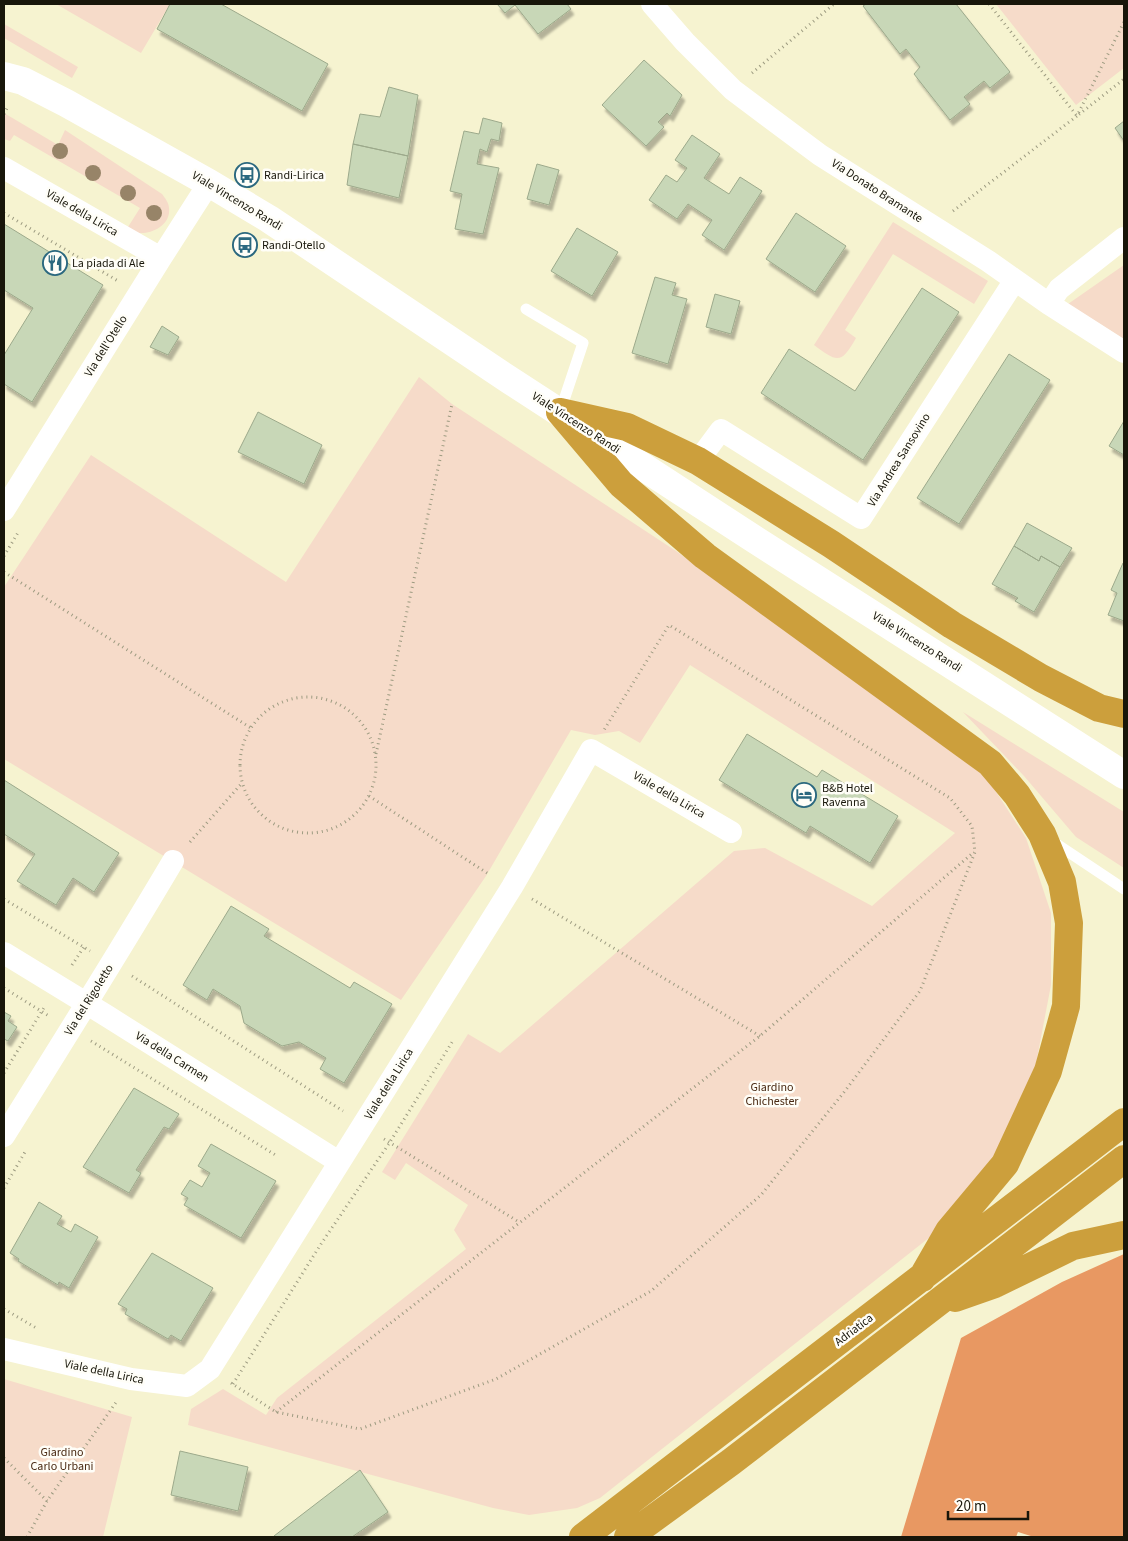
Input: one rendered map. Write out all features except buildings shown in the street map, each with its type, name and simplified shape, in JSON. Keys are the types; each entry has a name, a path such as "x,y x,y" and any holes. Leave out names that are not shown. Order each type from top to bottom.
{"highway":[{"path":"560,412 627,427 698,461 831,544 952,626 1091,704 1099,708 1124,714"},
{"path":"560,412 621,484 704,556 990,763 1017,795 1042,834 1062,882 1069,923 1066,1006 1048,1071 1005,1164 949,1232 922,1278"},
{"name":"Adriatica","path":"583,1537 1124,1122"},
{"path":"628,1537 731,1462 1124,1159"},
{"path":"935,1305 995,1284 1073,1246 1124,1235"}],"street":[{"name":"Via Donato Bramante","path":"652,4 685,42 733,90 820,155 988,261 1049,304 1124,352"},
{"name":"Viale Vincenzo Randi","path":"10,73 209,183 269,219 751,537 1124,775"},
{"name":"Viale della Lirica","path":"4,168 161,258"},
{"name":"Via dell'Otello","path":"4,510 209,183"},
{"path":"1049,304 1060,289 1124,238"},
{"name":"Via Andrea Sansovino","path":"698,461 720,430 861,518 1015,280"},
{"name":"Viale della Lirica","path":"4,1349 131,1380 187,1386 210,1369 512,887 591,750 731,832"},
{"name":"Via del Rigoletto","path":"4,1136 112,964 173,861"},
{"name":"Via della Carmen","path":"4,953 339,1162"}],"lane":[{"path":"526,309 583,343 560,412"},
{"path":"1042,834 1124,889"}],"path":[{"path":"733,90 834,4"},
{"path":"989,4 1077,116"},
{"path":"1077,116 1124,22"},
{"path":"946,216 1124,79"},
{"path":"4,114 8,106"},
{"path":"375,754 368,732 353,714 326,700 311,697 288,700 267,711 251,728 243,745 240,764 242,783 252,804 269,821 290,831 314,833 336,828 355,815 369,796 376,776 375,754 452,404"},
{"path":"4,572 251,728"},
{"path":"591,750 670,625 950,798 972,826 975,852 920,991 845,1091 761,1195 651,1291 496,1379 360,1429 276,1412 760,1036 975,852"},
{"path":"173,861 242,783"},
{"path":"369,796 491,875 760,1036"},
{"path":"485,883 491,875"},
{"path":"4,899 112,964 341,1110 363,1126 519,1222"},
{"path":"4,1073 41,1011 84,947"},
{"path":"4,988 277,1156"},
{"path":"233,1384 321,1244 390,1142 454,1039"},
{"path":"317,1148 341,1110"},
{"path":"324,1186 349,1202"},
{"path":"4,1309 40,1331"},
{"path":"28,1537 47,1501 131,1380"},
{"path":"4,1458 47,1501"}],"green space":[{"path":"56,4 170,4 141,53"},
{"path":"996,4 1124,4 1124,68 1076,105"},
{"path":"4,24 78,67 72,78 4,38"},
{"path":"4,113 58,145 65,130 162,194 169,206 169,214 164,224 155,230 144,233 132,230 128,227 140,208 14,135 10,141 4,139"},
{"path":"893,222 988,281 974,304 893,254 845,330 856,338 851,347 842,357 838,358 828,355 814,345"},
{"path":"1124,265 1124,339 1068,304"},
{"name":"Giardino Chichester","path":"419,377 452,404 676,551 982,770 1026,838 1051,913 1051,985 1034,1074 992,1162 930,1237 600,1498 577,1508 529,1515 493,1508 188,1425 191,1409 223,1389 266,1415 277,1398 466,1249 454,1230 468,1205 406,1163 395,1180 382,1172 468,1034 500,1053 734,851 765,848 872,906 955,833 690,665 640,743 619,731 595,735 571,730 486,876 401,1000 4,759 4,587 91,455 286,582"},
{"path":"963,712 1124,812 1124,868 1076,837 1024,776"},
{"name":"Giardino Carlo Urbani","path":"4,1379 132,1417 103,1537 4,1537"}],"shaded area":[{"path":"1124,1254 1124,1537 1034,1537 1018,1532 1016,1537 901,1537 961,1338 1062,1282"}],"place":[{"name":"Randi-Lirica","path":"247,175"},
{"name":"Randi-Otello","path":"245,245"},
{"name":"La piada di Ale","path":"55,263"},
{"name":"B&B Hotel Ravenna","path":"804,795"}]}
